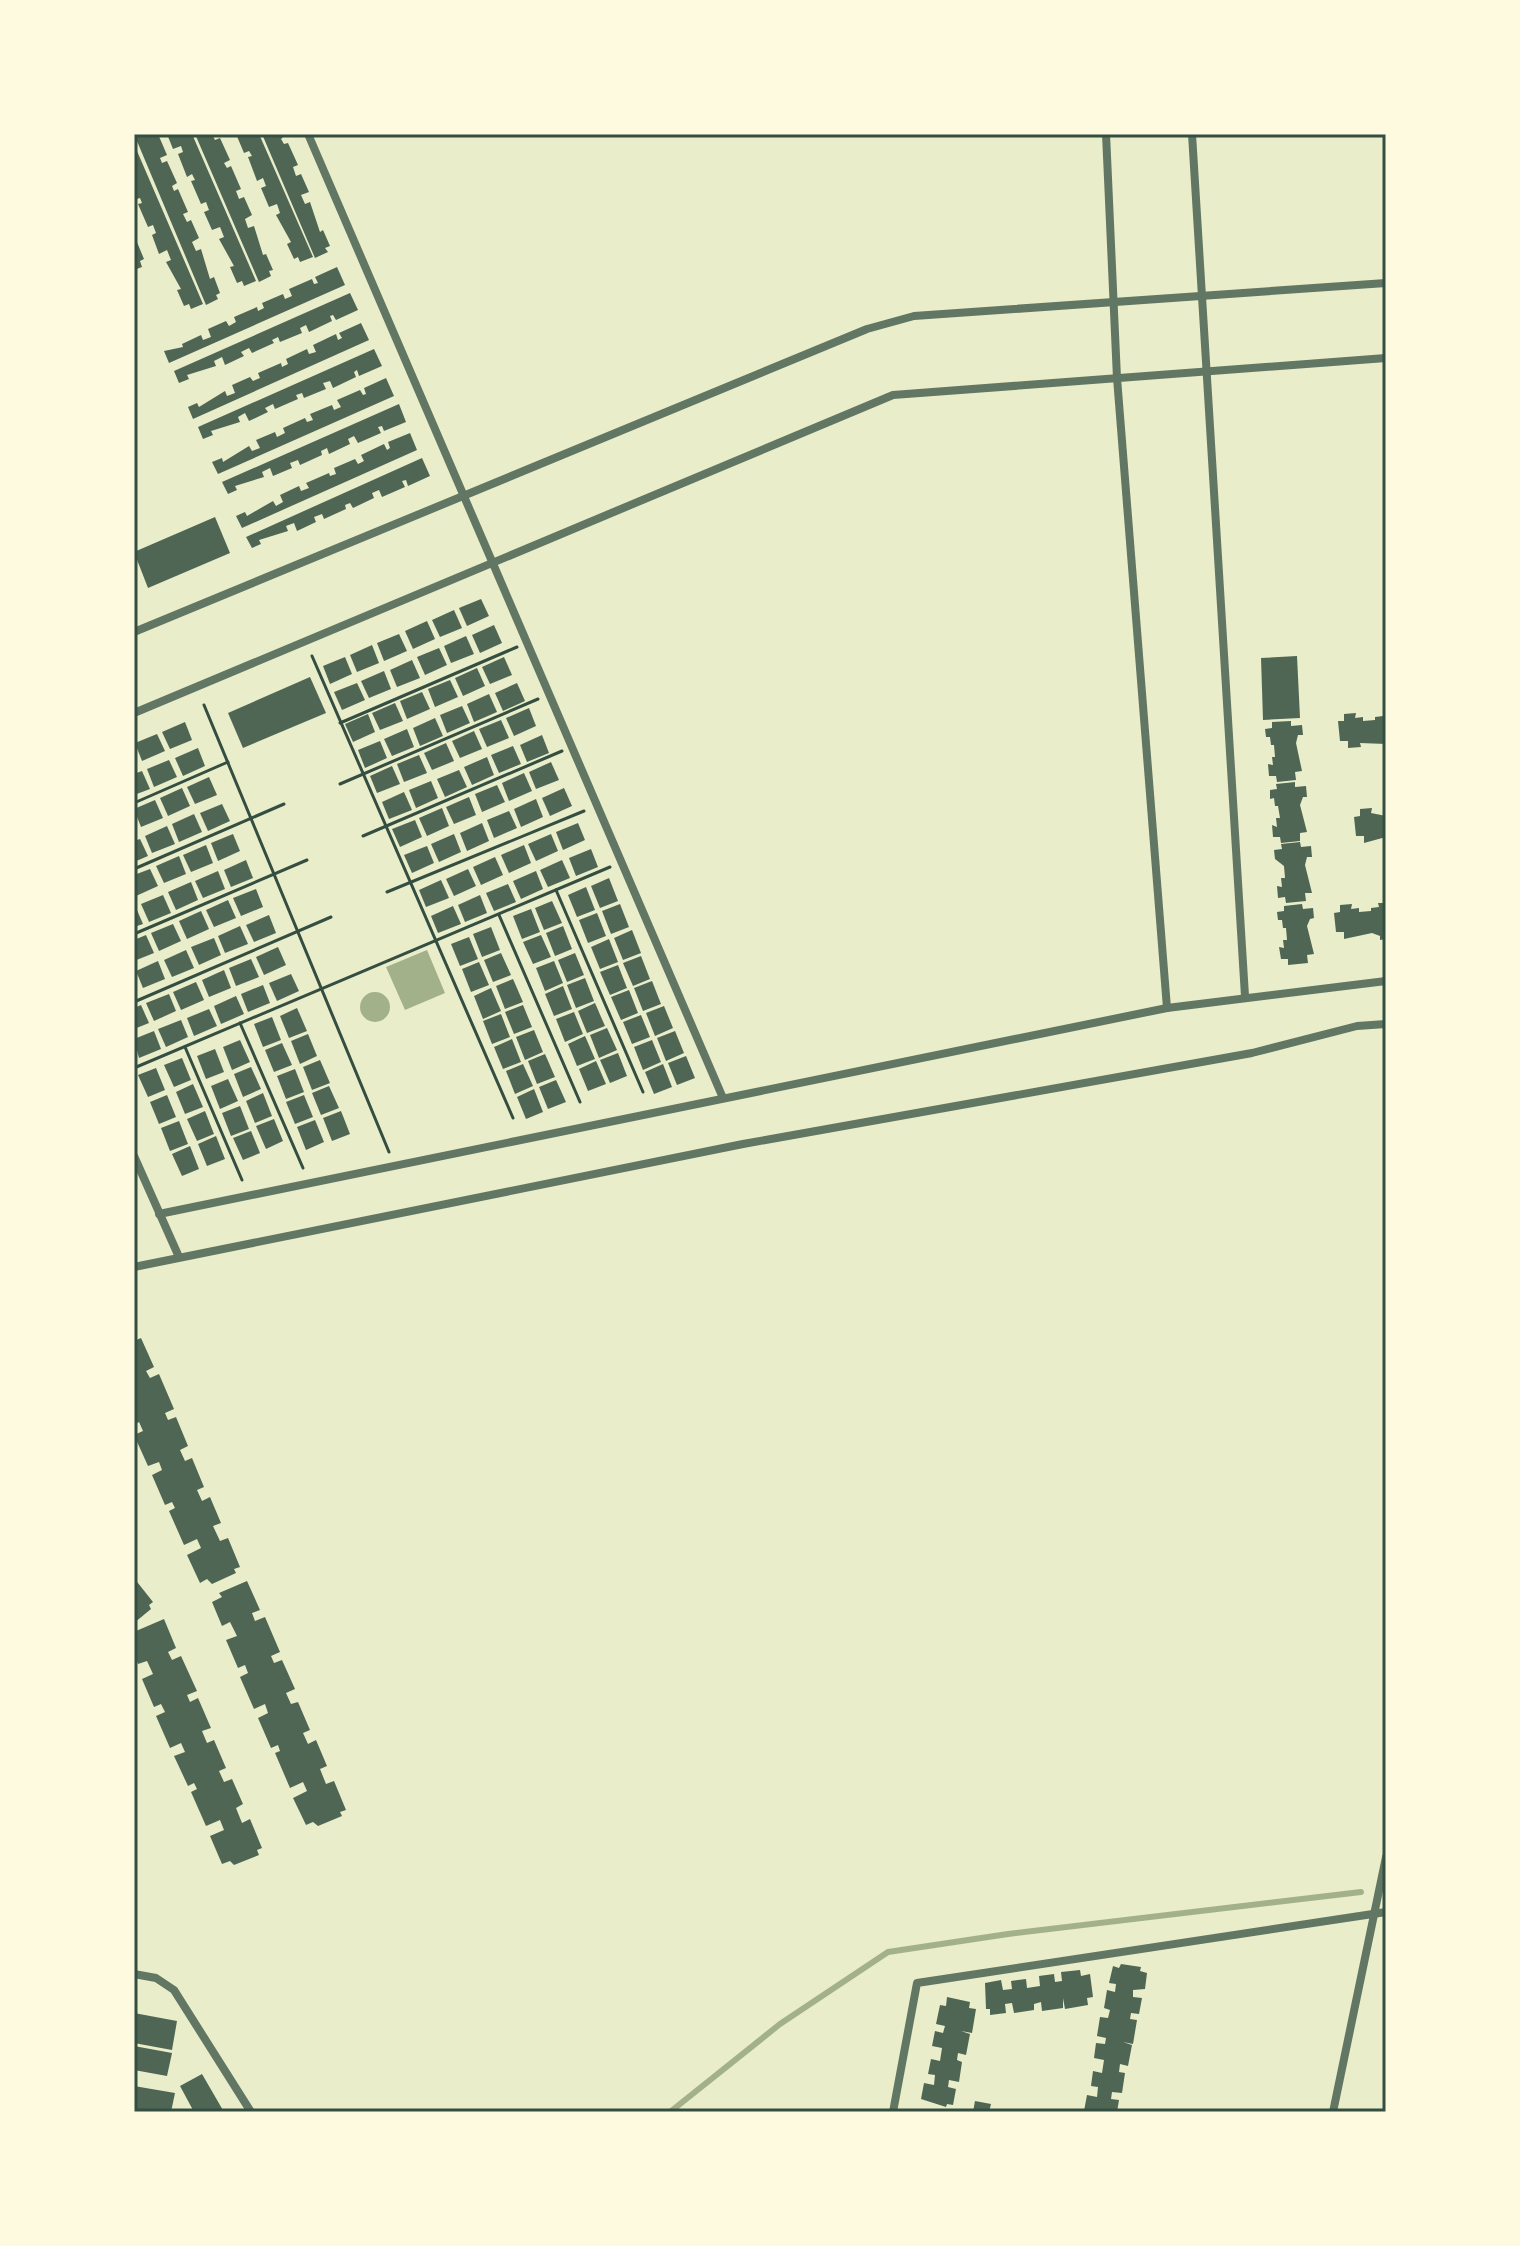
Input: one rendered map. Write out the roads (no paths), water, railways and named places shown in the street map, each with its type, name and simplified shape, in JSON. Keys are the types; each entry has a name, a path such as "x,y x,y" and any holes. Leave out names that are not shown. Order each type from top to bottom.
{"street":[{"path":"308,134 723,1098"},
{"path":"1106,134 1117,378 1167,1008"},
{"path":"1192,134 1245,996"},
{"path":"134,632 867,329 914,316 1386,283"},
{"path":"134,713 893,395 1386,358"},
{"path":"159,1214 1167,1008 1386,981"},
{"path":"134,1267 743,1144 1252,1053 1357,1026 1386,1024"},
{"path":"134,1156 179,1257"},
{"path":"1333,2112 1386,1857"},
{"path":"893,2112 917,1983 1386,1912"},
{"path":"134,1974 156,1978 174,1990 251,2112"}],"waterway":[{"path":"670,2112 780,2024 888,1952 1008,1934 1361,1892"}]}
